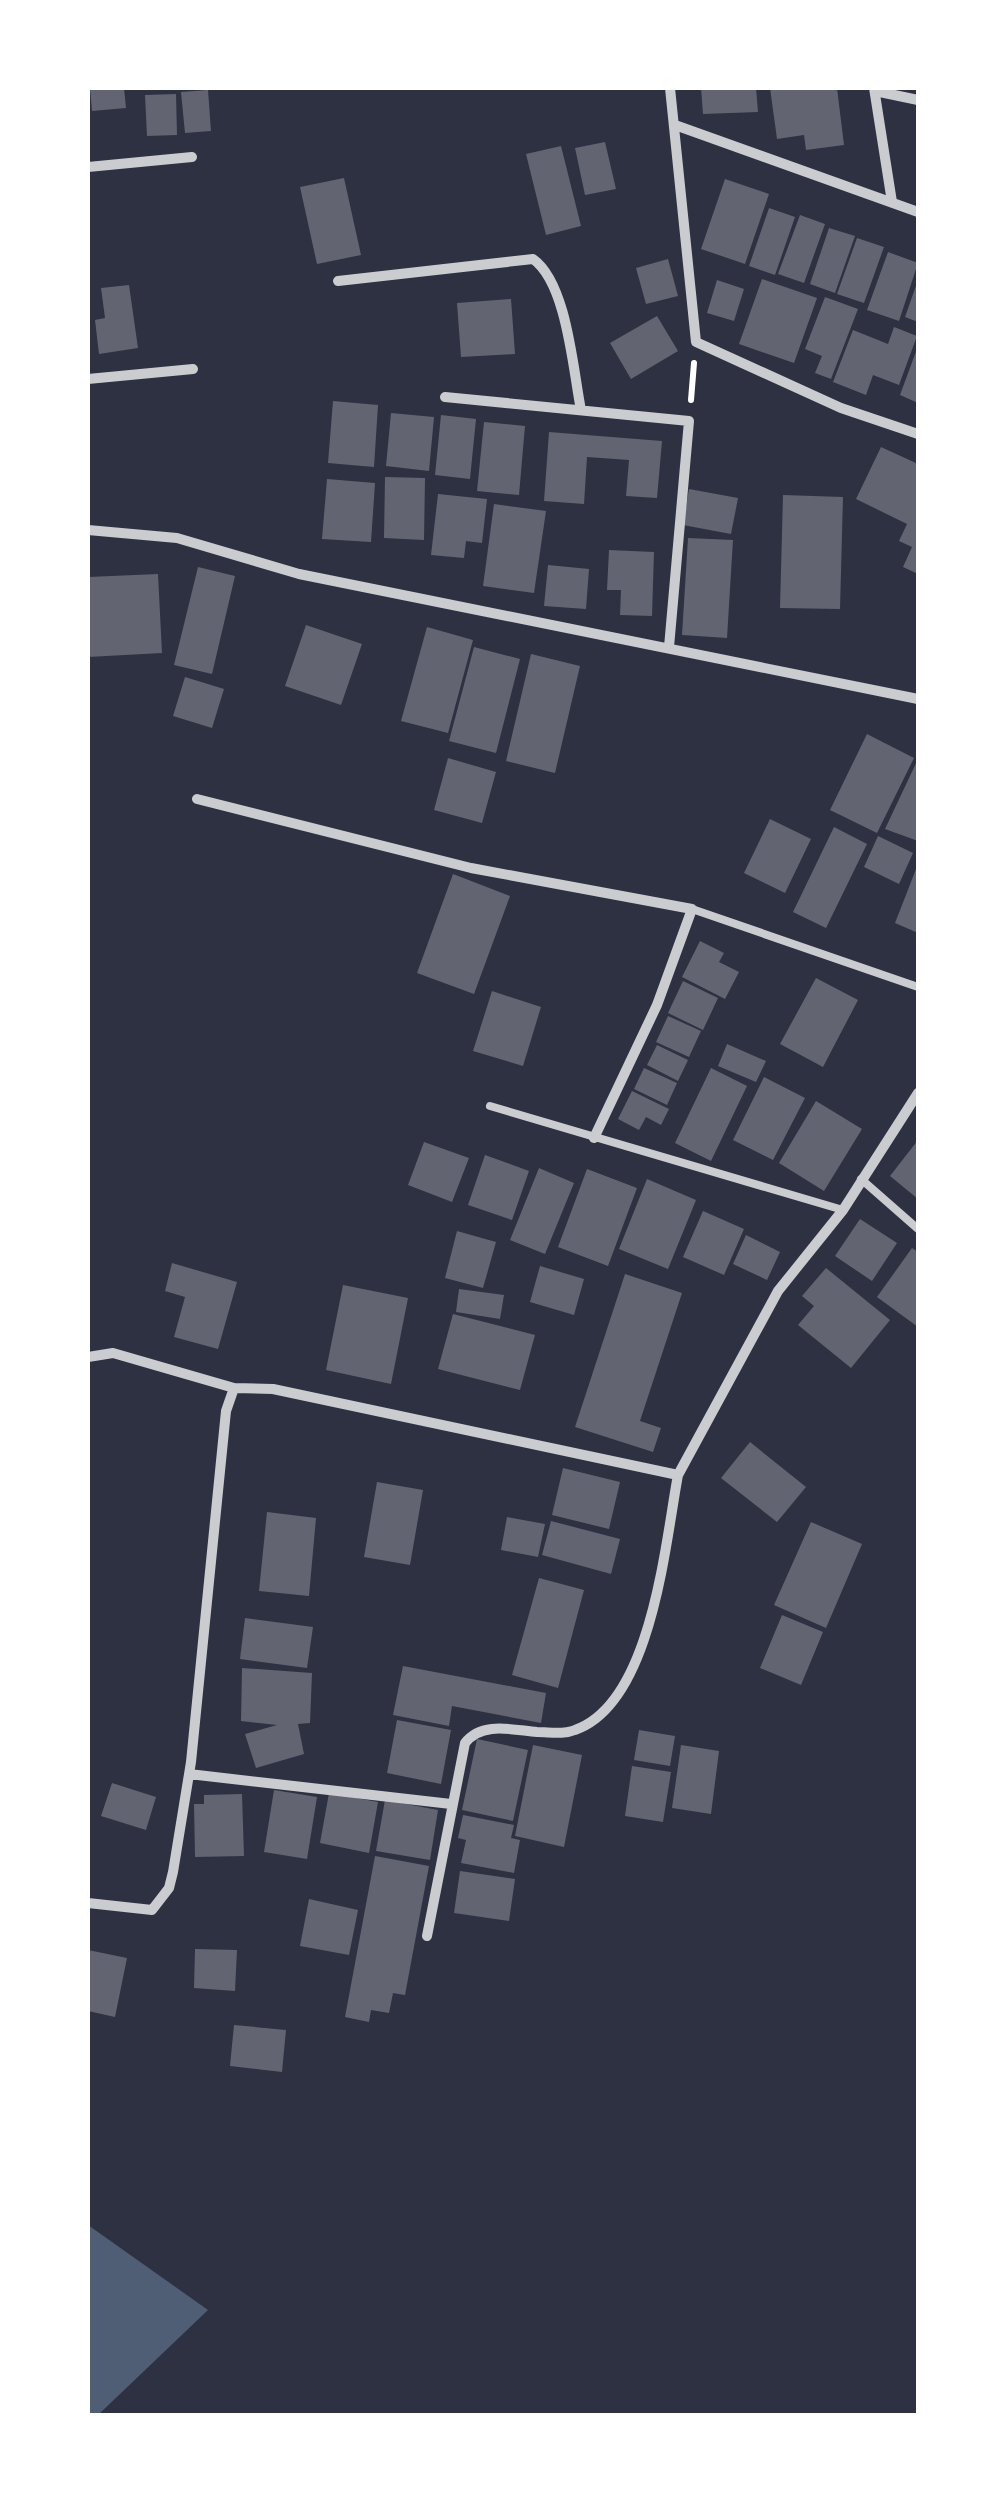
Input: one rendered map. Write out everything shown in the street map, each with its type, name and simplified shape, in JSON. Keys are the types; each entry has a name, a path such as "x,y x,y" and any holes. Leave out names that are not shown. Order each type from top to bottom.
{"street":[{"path":"670,88 696,342 841,408 918,434"},
{"path":"892,202 874,89 918,100"},
{"path":"675,125 918,212"},
{"path":"88,168 192,156"},
{"path":"338,281 533,259 546,268 558,297 581,410"},
{"path":"88,379 193,369"},
{"path":"445,397 689,421 669,647"},
{"path":"88,530 177,538 299,574 918,699"},
{"path":"198,799 471,868 692,909 658,1005 594,1138"},
{"path":"427,1936 465,1743 471,1735 486,1728 564,1733 577,1730 610,1704 628,1679 659,1577 678,1474 778,1292 843,1210 918,1093"},
{"path":"88,1357 113,1353 234,1388 273,1389 678,1474"},
{"path":"88,1903 133,1911 152,1910 173,1872 189,1774 226,1410 234,1388"},
{"path":"189,1774 451,1804"}],"lane":[{"path":"692,909 918,987"},
{"path":"490,1106 843,1210"},
{"path":"860,1178 918,1228"}],"path":[{"path":"689,421 696,342"}],"water":[{"path":"88,2225 208,2310 98,2415 88,2415"}],"building":[{"path":"90,88 124,88 126,108 92,111"},
{"path":"701,88 756,88 758,112 703,114"},
{"path":"770,88 837,88 844,145 806,150 804,135 777,139"},
{"path":"208,90 211,131 185,133 181,92"},
{"path":"176,94 177,135 147,136 145,95"},
{"path":"605,142 616,189 585,195 575,148"},
{"path":"561,146 581,226 546,235 526,154"},
{"path":"344,178 361,255 317,264 300,187"},
{"path":"725,179 769,194 745,264 701,249"},
{"path":"769,208 795,217 775,275 749,266"},
{"path":"800,215 825,224 804,283 778,274"},
{"path":"829,228 855,236 835,293 810,284"},
{"path":"857,238 884,247 864,303 837,294"},
{"path":"888,252 918,263 899,321 867,310"},
{"path":"668,259 678,296 646,304 636,268"},
{"path":"762,279 817,298 794,363 739,344"},
{"path":"717,280 744,289 734,321 707,313"},
{"path":"918,280 918,322 905,317"},
{"path":"129,285 138,348 99,354 95,320 105,318 101,288"},
{"path":"825,297 858,309 831,379 815,373 822,356 805,349"},
{"path":"511,299 515,354 461,357 457,303"},
{"path":"657,316 678,351 631,379 610,343"},
{"path":"894,327 917,336 899,385 873,375 866,395 833,382 853,330 888,344"},
{"path":"918,346 918,403 900,395"},
{"path":"333,401 378,405 374,467 328,463"},
{"path":"391,413 434,417 429,471 386,466"},
{"path":"441,415 476,419 470,479 435,475"},
{"path":"484,422 525,426 519,495 477,491"},
{"path":"549,432 662,441 657,498 626,496 629,460 587,457 584,504 544,501"},
{"path":"881,447 918,464 918,574 903,567 912,547 899,541 907,524 856,499"},
{"path":"385,477 425,478 424,540 384,538"},
{"path":"327,479 375,483 371,542 322,539"},
{"path":"689,489 738,498 731,534 683,525"},
{"path":"438,494 487,499 482,543 466,541 464,558 431,555"},
{"path":"783,495 843,497 840,609 780,608"},
{"path":"494,504 546,511 534,593 483,586"},
{"path":"688,538 733,540 727,638 682,635"},
{"path":"609,550 654,552 652,616 620,615 621,590 607,590"},
{"path":"548,565 589,569 586,609 544,606"},
{"path":"198,567 235,576 212,674 174,665"},
{"path":"158,574 162,653 88,657 88,577"},
{"path":"306,625 362,644 341,705 285,686"},
{"path":"427,627 473,640 448,733 401,721"},
{"path":"474,647 520,659 496,753 449,741"},
{"path":"531,654 580,666 555,773 506,761"},
{"path":"185,677 224,689 212,728 173,716"},
{"path":"867,734 914,758 877,833 830,810"},
{"path":"448,758 496,772 482,823 434,810"},
{"path":"918,759 918,841 885,829"},
{"path":"770,819 811,839 785,893 744,873"},
{"path":"834,827 867,844 826,928 793,912"},
{"path":"878,836 913,853 899,884 864,867"},
{"path":"918,864 918,933 895,923"},
{"path":"453,874 510,896 474,994 417,973"},
{"path":"700,941 724,953 719,962 739,972 725,999 682,977"},
{"path":"816,978 858,1000 823,1067 780,1044"},
{"path":"683,981 718,998 703,1030 668,1013"},
{"path":"492,991 541,1007 523,1066 473,1051"},
{"path":"668,1016 701,1031 689,1057 656,1042"},
{"path":"727,1044 766,1061 756,1082 718,1066"},
{"path":"657,1045 688,1060 678,1081 647,1065"},
{"path":"644,1068 677,1083 667,1105 634,1089"},
{"path":"711,1068 747,1086 711,1161 675,1143"},
{"path":"764,1077 805,1098 773,1160 733,1140"},
{"path":"632,1091 669,1109 661,1125 646,1117 639,1130 618,1119"},
{"path":"816,1101 862,1129 824,1191 779,1163"},
{"path":"918,1140 918,1199 890,1176"},
{"path":"424,1142 469,1158 452,1202 408,1185"},
{"path":"485,1155 529,1171 512,1220 468,1205"},
{"path":"539,1168 574,1183 545,1254 510,1240"},
{"path":"587,1169 637,1188 608,1266 558,1247"},
{"path":"647,1179 696,1200 668,1269 619,1249"},
{"path":"703,1211 744,1229 724,1275 683,1257"},
{"path":"860,1219 897,1243 872,1281 835,1256"},
{"path":"457,1231 496,1242 483,1288 445,1278"},
{"path":"746,1235 780,1252 767,1280 733,1264"},
{"path":"912,1248 918,1252 918,1327 877,1297"},
{"path":"172,1263 237,1282 218,1349 174,1337 185,1297 165,1291"},
{"path":"540,1266 584,1279 574,1315 530,1302"},
{"path":"826,1268 890,1320 851,1368 798,1325 814,1306 802,1296"},
{"path":"625,1274 682,1293 640,1421 661,1428 653,1452 575,1427"},
{"path":"343,1285 408,1298 391,1384 326,1370"},
{"path":"459,1289 504,1295 500,1319 456,1312"},
{"path":"453,1314 535,1335 520,1390 438,1369"},
{"path":"750,1442 806,1487 777,1522 721,1478"},
{"path":"563,1468 620,1482 609,1529 552,1515"},
{"path":"377,1482 423,1490 410,1565 364,1557"},
{"path":"267,1512 316,1518 309,1596 259,1591"},
{"path":"507,1517 545,1524 538,1557 501,1550"},
{"path":"551,1521 620,1539 611,1574 542,1555"},
{"path":"811,1522 862,1544 826,1628 774,1605"},
{"path":"539,1578 584,1590 558,1688 512,1675"},
{"path":"782,1615 823,1632 801,1685 760,1668"},
{"path":"245,1618 313,1627 307,1668 240,1659"},
{"path":"403,1666 546,1693 541,1723 452,1706 449,1726 393,1715"},
{"path":"242,1668 312,1673 310,1723 298,1724 304,1754 256,1768 245,1734 277,1725 241,1721"},
{"path":"397,1720 451,1730 441,1784 387,1773"},
{"path":"639,1730 675,1736 670,1766 634,1760"},
{"path":"477,1739 528,1750 513,1821 462,1810"},
{"path":"533,1745 582,1755 564,1847 515,1836"},
{"path":"681,1745 719,1751 711,1814 672,1808"},
{"path":"632,1766 671,1772 663,1822 625,1816"},
{"path":"112,1783 156,1797 146,1830 101,1816"},
{"path":"274,1790 317,1797 307,1859 264,1852"},
{"path":"329,1793 378,1802 369,1853 320,1843"},
{"path":"242,1794 244,1856 195,1857 194,1804 204,1804 204,1795"},
{"path":"385,1800 438,1810 430,1860 376,1851"},
{"path":"463,1815 514,1825 511,1838 520,1840 514,1873 461,1863 466,1840 458,1838"},
{"path":"375,1856 429,1866 405,1995 393,1993 389,2013 371,2010 369,2022 345,2017"},
{"path":"460,1871 515,1879 509,1921 454,1913"},
{"path":"309,1899 358,1910 349,1955 300,1946"},
{"path":"195,1949 237,1950 235,1991 194,1988"},
{"path":"88,1950 127,1958 115,2017 88,2011"},
{"path":"234,2025 286,2030 282,2072 230,2066"}]}
